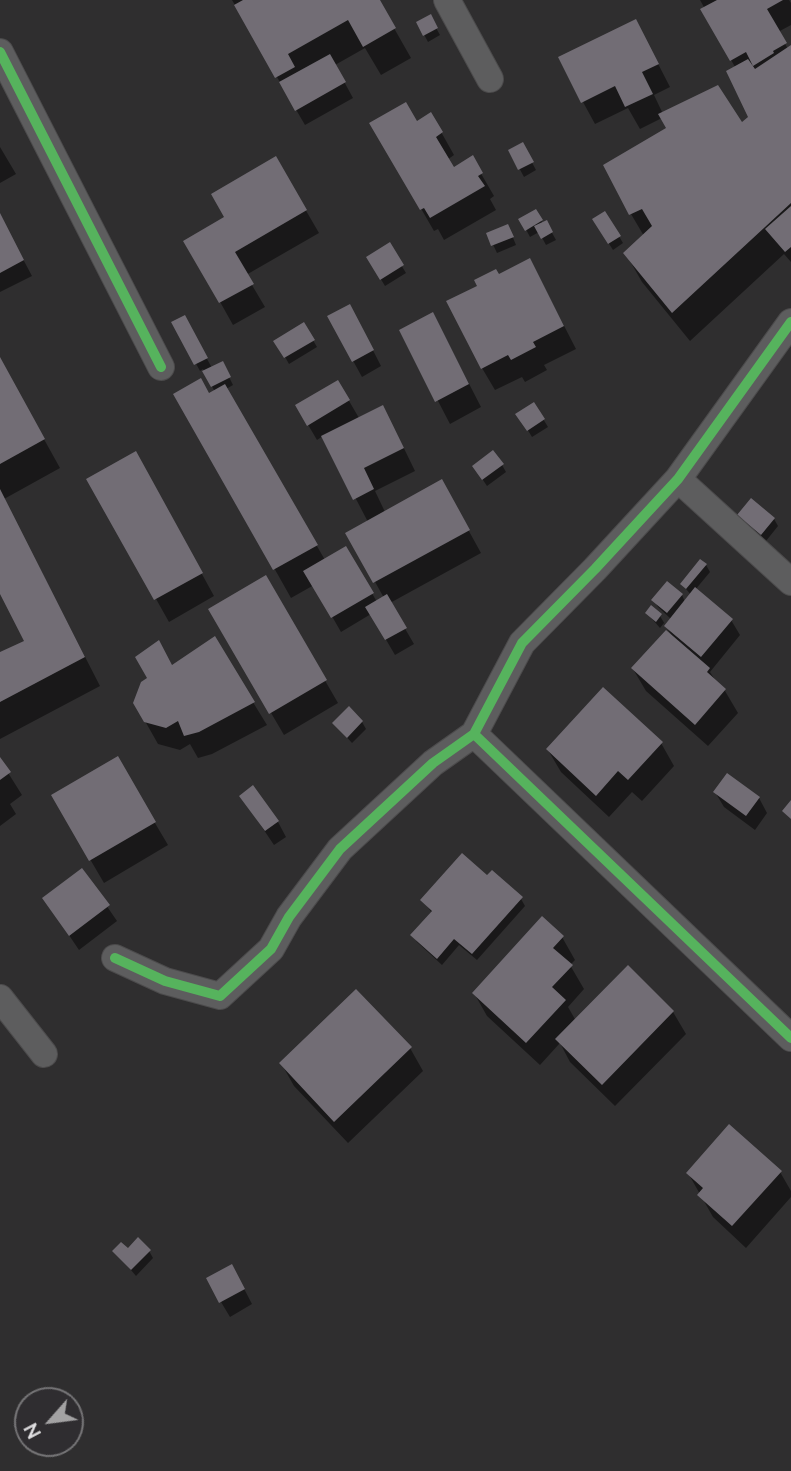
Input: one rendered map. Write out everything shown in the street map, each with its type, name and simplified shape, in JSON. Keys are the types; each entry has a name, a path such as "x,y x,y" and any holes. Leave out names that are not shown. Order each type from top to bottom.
{"street":[{"path":"447,0 490,79"},
{"path":"0,52 161,367"},
{"path":"115,958 164,981 220,996 271,949 289,917 340,849 433,763 474,734 522,643 678,480 791,322"},
{"path":"678,480 791,582"},
{"path":"474,734 791,1038"},
{"path":"0,998 44,1054"}],"building":[{"path":"243,0 380,0 396,28 363,47 348,20 288,54 295,67 275,78 234,5"},
{"path":"717,0 783,0 767,9 787,43 753,66 746,52 730,61 700,9"},
{"path":"431,14 438,28 423,36 416,22"},
{"path":"636,19 659,64 642,72 653,94 625,107 615,86 581,103 558,57"},
{"path":"791,45 791,203 672,313 623,253 652,226 642,209 629,215 603,165 666,128 658,114 718,85 742,122 748,117 726,71 748,59 755,69"},
{"path":"330,54 346,82 295,111 279,82"},
{"path":"406,102 417,121 431,112 443,132 436,137 454,167 473,155 483,173 478,176 485,186 430,218 424,208 420,210 369,123"},
{"path":"523,142 534,162 518,170 508,150"},
{"path":"276,156 307,210 235,252 254,284 219,303 183,241 224,217 211,194"},
{"path":"791,206 791,247 785,252 765,229"},
{"path":"536,209 543,220 525,231 518,219"},
{"path":"605,211 621,236 608,244 592,219"},
{"path":"0,213 24,260 0,273"},
{"path":"547,220 553,232 541,239 534,226"},
{"path":"508,224 514,237 491,246 486,233"},
{"path":"390,242 404,265 380,280 366,257"},
{"path":"530,258 564,326 533,342 536,347 511,360 508,355 481,369 446,301 477,286 474,280 496,269 499,274"},
{"path":"350,304 374,350 352,362 327,316"},
{"path":"433,312 469,384 435,402 399,330"},
{"path":"185,315 208,358 194,365 171,322"},
{"path":"304,322 315,340 284,358 273,341"},
{"path":"0,357 45,439 0,464"},
{"path":"223,361 231,377 211,387 202,371"},
{"path":"201,378 209,393 225,384 318,545 273,570 173,394"},
{"path":"338,380 350,400 307,426 295,405"},
{"path":"534,402 545,419 527,431 515,414"},
{"path":"383,405 404,448 364,468 374,489 353,500 321,436"},
{"path":"493,450 504,464 482,480 472,466"},
{"path":"136,451 203,573 154,600 86,479"},
{"path":"442,479 470,530 373,583 345,533"},
{"path":"0,489 85,657 0,702 0,652 24,641 0,594"},
{"path":"751,498 775,518 761,535 737,515"},
{"path":"346,546 374,593 331,618 303,571"},
{"path":"700,559 707,564 686,589 680,584"},
{"path":"266,575 327,680 269,714 208,609"},
{"path":"667,581 683,594 667,613 651,600"},
{"path":"695,587 733,619 701,657 664,626"},
{"path":"387,594 407,628 385,640 365,607"},
{"path":"651,605 662,614 656,622 645,613"},
{"path":"666,630 710,668 707,672 726,689 695,725 631,668"},
{"path":"215,636 255,702 199,732 184,736 178,721 166,728 144,722 133,703 141,682 147,678 135,657 159,640 172,665"},
{"path":"603,687 663,742 628,780 618,771 596,796 546,749"},
{"path":"349,706 363,721 347,738 332,723"},
{"path":"118,756 156,822 89,861 51,795"},
{"path":"0,757 11,772 0,780"},
{"path":"727,773 760,797 746,816 713,792"},
{"path":"253,785 279,821 265,831 239,796"},
{"path":"791,800 791,819 782,811"},
{"path":"462,853 487,875 492,870 523,897 472,954 454,939 437,959 410,935 432,911 420,900"},
{"path":"82,868 110,905 69,936 42,898"},
{"path":"542,916 564,936 553,948 573,965 552,987 566,1000 526,1043 472,993"},
{"path":"628,965 674,1011 602,1085 555,1039"},
{"path":"356,989 412,1047 334,1122 279,1063"},
{"path":"729,1124 782,1171 732,1226 697,1195 703,1188 686,1173"},
{"path":"138,1237 151,1250 131,1270 112,1251 121,1242 128,1248"},
{"path":"232,1264 245,1289 219,1303 206,1278"}],"cycle path":[{"path":"0,52 161,367"},
{"path":"115,958 165,981 220,996 271,949 289,917 340,849 433,763 474,734 522,643 678,479 791,322"},
{"path":"474,734 791,1038"}]}
